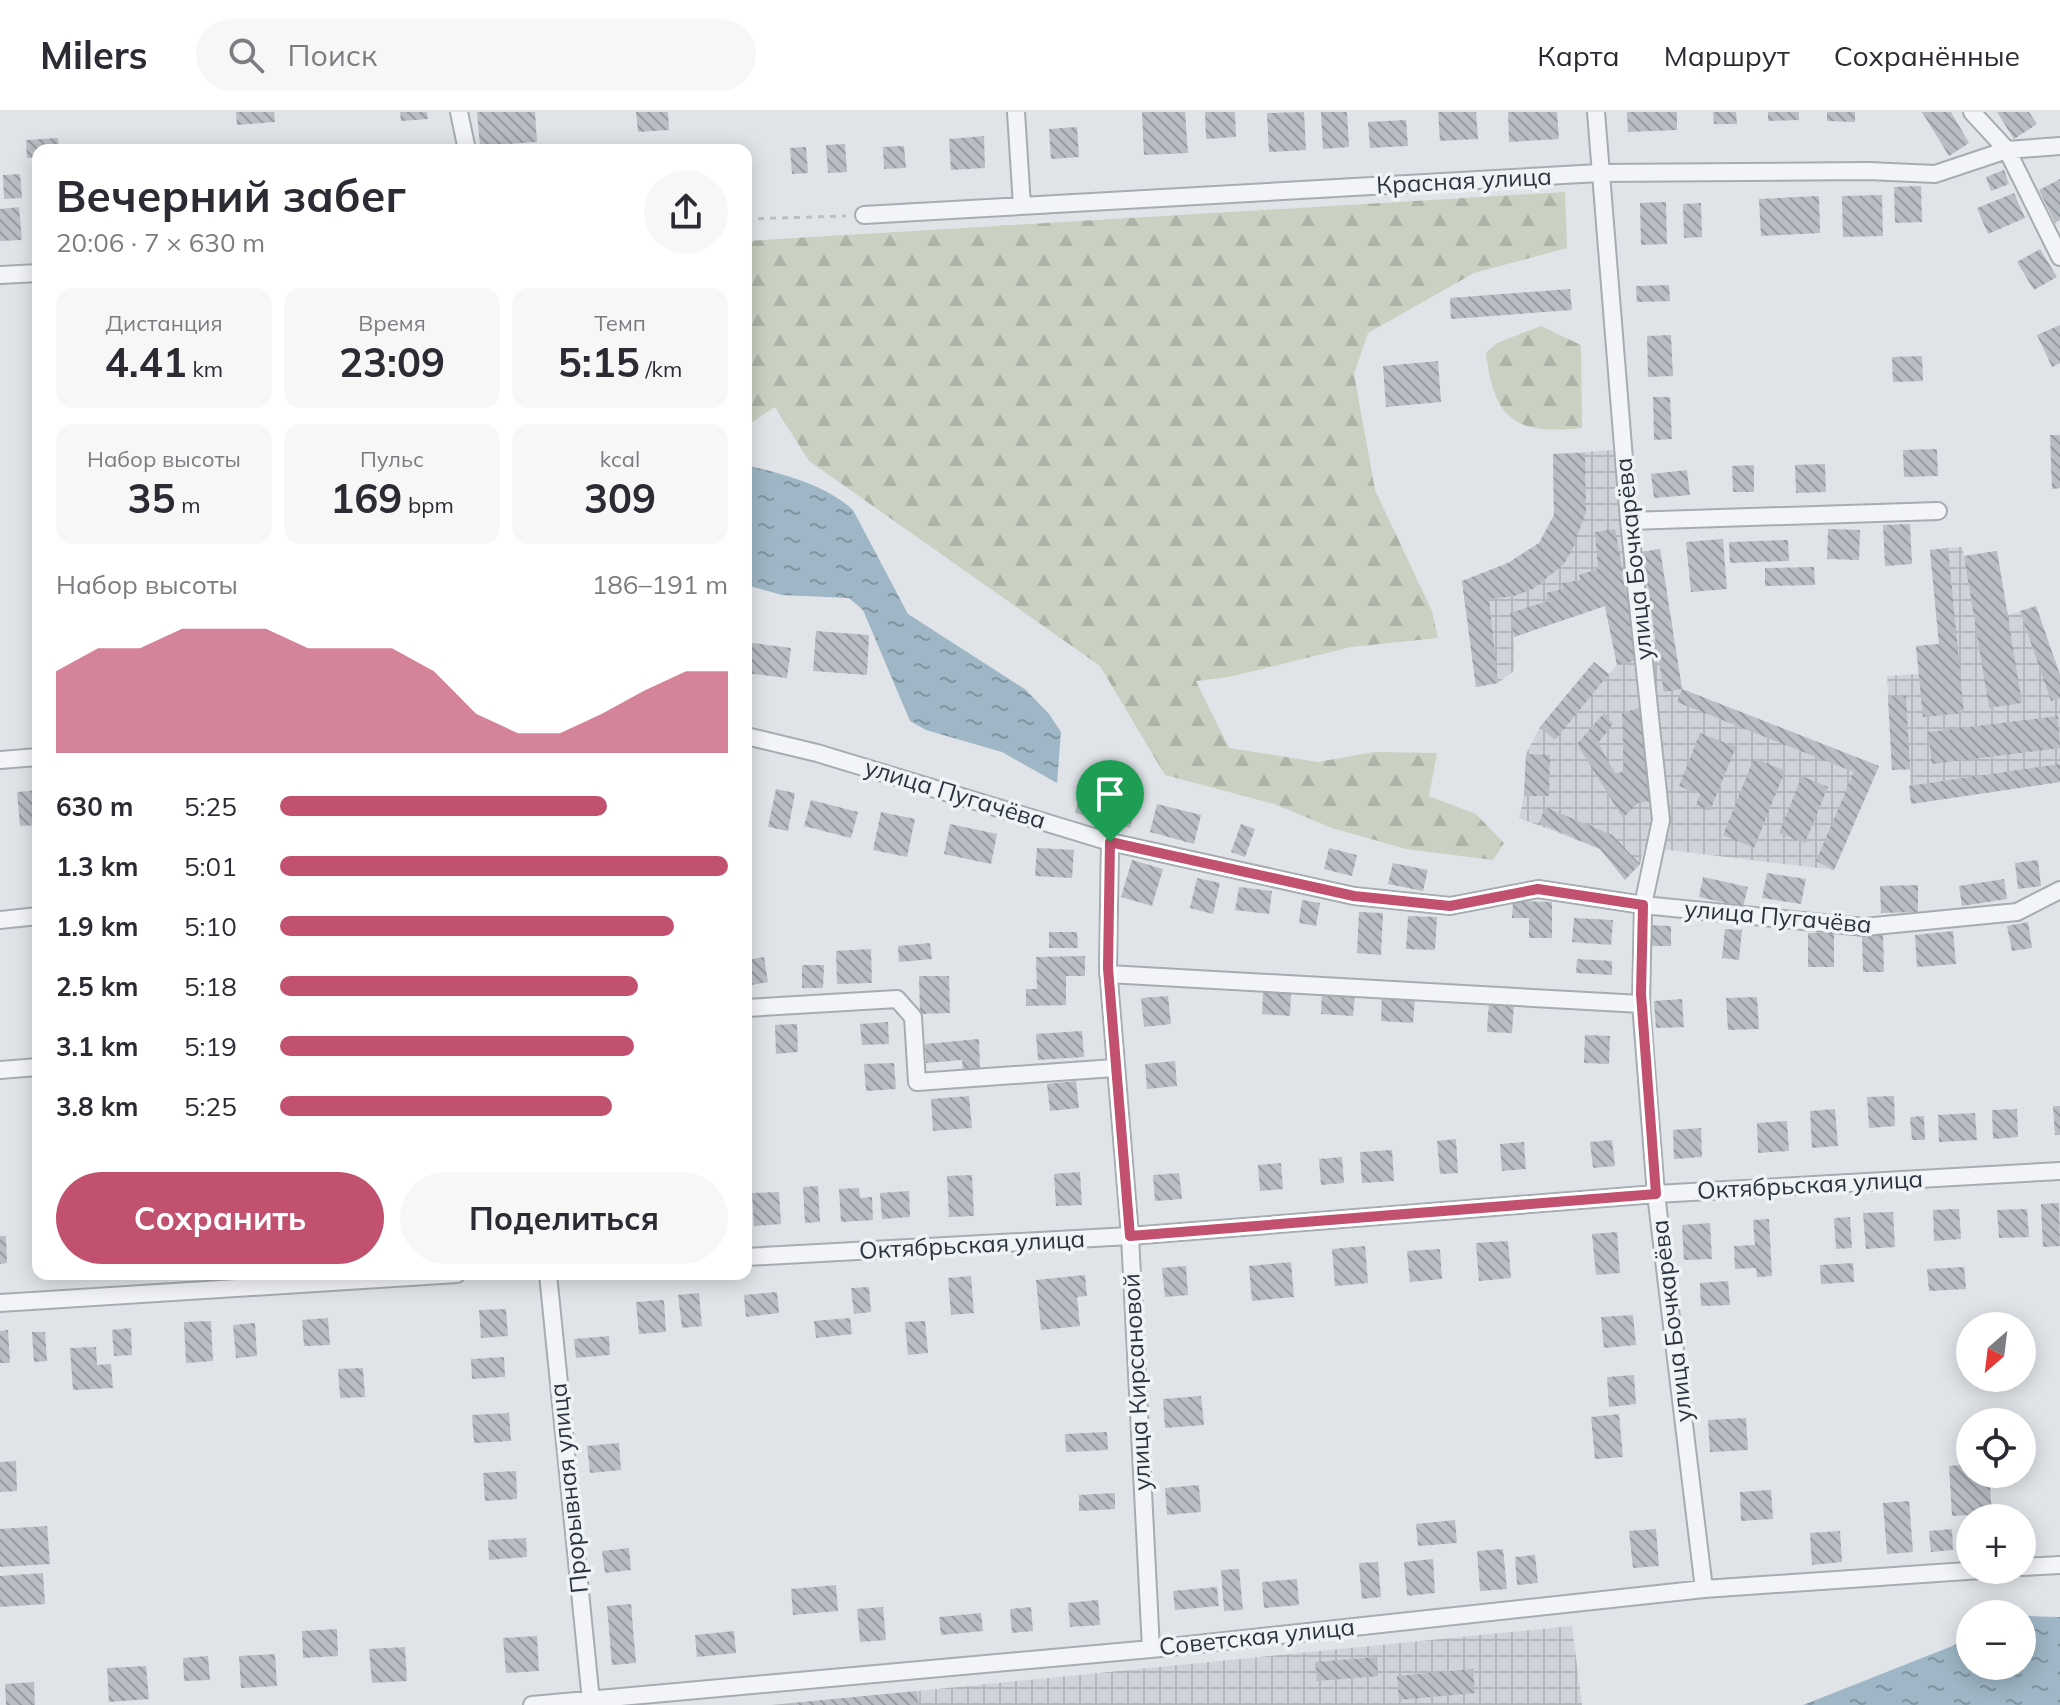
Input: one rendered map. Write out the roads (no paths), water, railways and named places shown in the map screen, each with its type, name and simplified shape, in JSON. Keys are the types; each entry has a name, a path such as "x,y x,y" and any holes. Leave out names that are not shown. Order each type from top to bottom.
{"street":[{"path":"459,112 466,144"},
{"path":"1016,112 1022,206"},
{"name":"улица Бочкарёва","path":"1596,112 1629,521 1661,820 1643,905 1641,1004 1656,1194 1704,1589"},
{"path":"1972,112 2007,150 2060,257"},
{"name":"Красная улица","path":"864,215 1599,173 1868,171 1935,174 2007,150 2060,146"},
{"path":"0,275 32,273"},
{"path":"1629,521 1938,511"},
{"name":"улица Пугачёва","path":"752,738 844,761 1110,842 1354,896 1450,906 1538,889 1643,905 1864,927 2017,912 2060,890"},
{"path":"0,760 32,757"},
{"name":"улица Кирсановой","path":"1110,842 1108,974 1130,1236 1151,1649"},
{"path":"0,920 32,917"},
{"path":"1108,974 1641,1004"},
{"path":"752,1008 897,999 913,1017 917,1082 1114,1068"},
{"path":"0,1070 32,1067"},
{"name":"Октябрьская улица","path":"752,1257 1130,1236 1656,1194 2060,1171"},
{"path":"0,1303 362,1280"},
{"name":"Прорывная улица","path":"549,1280 591,1701"},
{"path":"2036,1566 2060,1565"},
{"name":"Советская улица","path":"532,1705 1151,1649 1704,1589 1956,1572"}],"water":[{"path":"752,467 817,487 853,510 908,614 1026,690 1049,714 1061,732 1057,783 1002,752 926,730 910,721 863,610 849,598 782,595 752,587"},
{"path":"2036,1616 2060,1617 2060,1705 1803,1705 1956,1645 1956,1680 2036,1680"}]}
